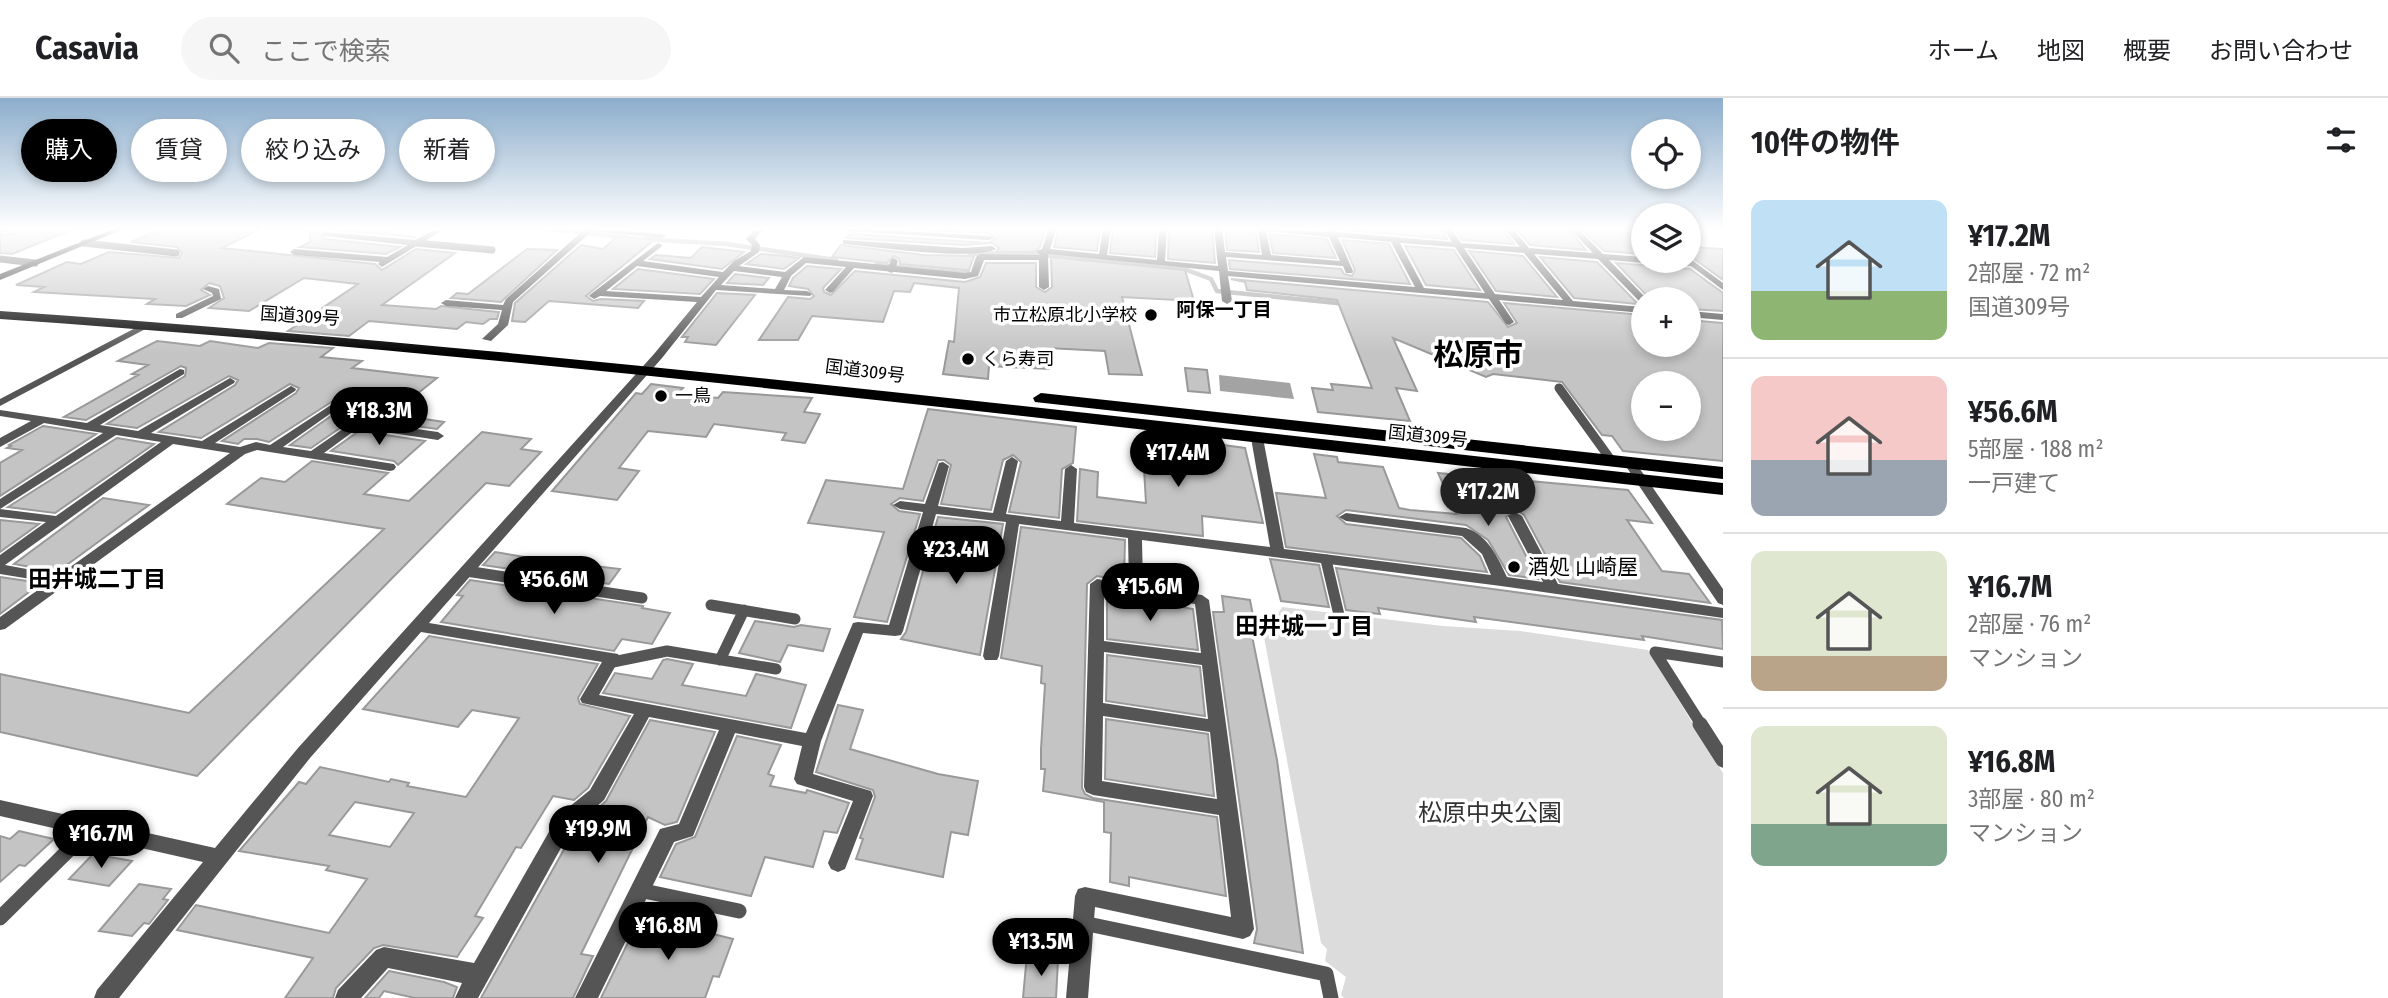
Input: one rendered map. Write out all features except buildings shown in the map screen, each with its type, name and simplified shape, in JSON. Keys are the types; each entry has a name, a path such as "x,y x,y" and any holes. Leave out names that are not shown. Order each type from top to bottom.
{"highway":[{"name":"国道309号","path":"0,304 488,340 1258,438 1723,489"},
{"name":"国道309号","path":"0,315 652,362 1723,472"}],"main road":[{"path":"0,277 18,270"}],"street":[{"path":"488,340 503,325 509,301 543,270"},
{"path":"626,270 594,296 704,300"},
{"path":"708,270 787,275"},
{"path":"105,998 304,753 731,270"},
{"path":"778,292 793,270"},
{"path":"830,290 846,270"},
{"path":"921,270 965,276 975,274 976,270"},
{"path":"1044,287 1045,270"},
{"path":"1217,270 1631,309"},
{"path":"1349,270 1355,284"},
{"path":"1410,270 1421,290"},
{"path":"1475,270 1507,318"},
{"path":"1543,270 1570,303"},
{"path":"1614,270 1631,287"},
{"path":"1701,270 1723,287"},
{"path":"1224,271 1227,295"},
{"path":"1706,274 1723,275"},
{"path":"714,287 807,294"},
{"path":"179,316 218,297 216,291 208,289"},
{"path":"446,303 507,309"},
{"path":"1701,315 1723,317"},
{"path":"0,403 146,326"},
{"path":"90,426 180,372"},
{"path":"142,434 229,382"},
{"path":"204,445 291,389"},
{"path":"272,449 337,404"},
{"path":"313,455 373,411"},
{"path":"0,413 241,451"},
{"path":"0,443 42,420"},
{"path":"356,424 438,436"},
{"path":"0,505 114,430"},
{"path":"1258,438 1278,554"},
{"path":"0,562 171,440"},
{"path":"0,625 241,451 256,446 390,467"},
{"path":"991,656 1012,461"},
{"path":"1620,461 1641,481 1723,600"},
{"path":"838,863 864,796 803,779 812,741 858,627 895,631 943,466"},
{"path":"1067,526 1071,469"},
{"path":"900,505 1501,581 1723,613"},
{"path":"0,513 60,520"},
{"path":"1515,516 1553,588"},
{"path":"1346,517 1466,532 1488,552 1501,581"},
{"path":"1135,535 1136,590"},
{"path":"0,569 61,580"},
{"path":"1077,998 1085,896 1243,929 1202,600 1097,584 1093,787 1228,809"},
{"path":"418,626 611,658 587,699 812,741"},
{"path":"1096,645 1209,660"},
{"path":"1095,708 1218,727"},
{"path":"466,998 565,822 597,795 645,709"},
{"path":"586,998 667,835 686,830 730,726"},
{"path":"0,808 219,857"},
{"path":"346,998 384,957 479,975"}],"lane":[{"path":"1559,388 1620,461"},
{"path":"1326,560 1339,615"},
{"path":"466,571 642,598"},
{"path":"711,605 795,618"},
{"path":"720,660 744,610"},
{"path":"608,663 667,651 776,669"},
{"path":"1723,662 1655,652 1723,760"},
{"path":"0,918 91,828"},
{"path":"639,890 739,911"},
{"path":"1083,923 1326,974 1331,998"}],"green space":[{"name":"松原中央公園","path":"1282,607 1443,626 1520,631 1648,650 1723,773 1723,998 1344,998 1341,995 1346,977 1325,961 1327,949 1321,943 1264,637"}],"shaded area":[{"path":"1219,375 1290,383 1294,399 1220,391"}],"waterway":[{"path":"929,270 961,273 968,270"},
{"path":"1187,270 1211,279 1217,291 1347,304"}],"place":[{"name":"市立松原北小学校","path":"1151,315"},
{"name":"くら寿司","path":"968,359"},
{"name":"一鳥","path":"661,396"},
{"name":"酒処 山崎屋","path":"1514,567"}],"district":[{"name":"阿保一丁目","path":"1224,309"},
{"name":"松原市","path":"1478,355"},
{"name":"田井城二丁目","path":"97,579"},
{"name":"田井城一丁目","path":"1304,626"}]}
